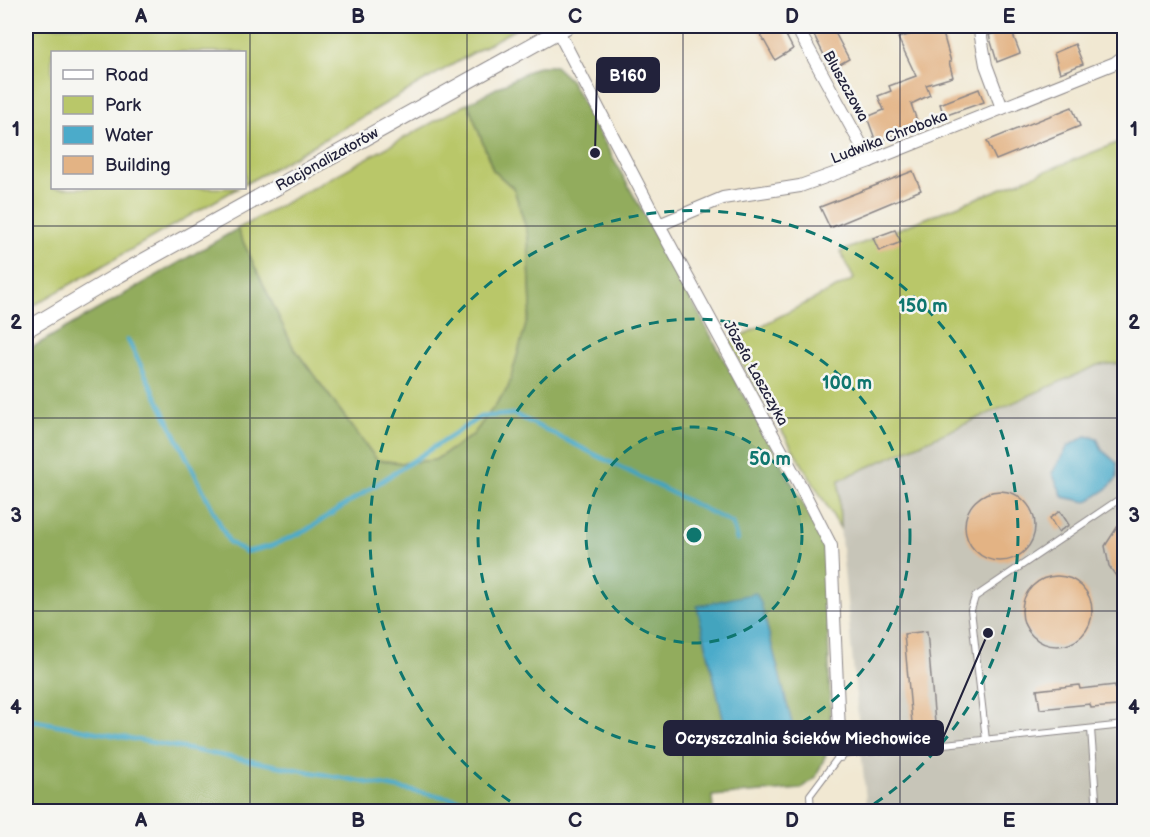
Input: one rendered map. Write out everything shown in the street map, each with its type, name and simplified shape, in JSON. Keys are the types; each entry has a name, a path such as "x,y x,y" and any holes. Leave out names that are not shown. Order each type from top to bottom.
{"street":[{"name":"Bluszczowa","path":"796,26 870,161"},
{"path":"979,26 986,66 1002,108"},
{"name":"Józefa Łaszczyka","path":"562,28 659,225 831,546 840,755"},
{"name":"Racjonalizatorów","path":"26,330 115,277 562,28"},
{"name":"Ludwika Chroboka","path":"659,225 723,198 800,186 870,161 1115,63 1125,56"}],"lane":[{"path":"986,740 971,610 975,597 1125,496"},
{"path":"811,812 810,795 840,755 1125,725"},
{"path":"1091,729 1097,812"}],"shaded area":[{"path":"1124,363 1124,811 867,811 840,528 839,480 1098,365"}],"green space":[{"path":"26,26 521,26 246,183 246,51 51,51 51,189 236,189 26,310"},
{"path":"538,66 555,66 570,80 821,536 826,550 831,743 816,777 801,789 712,796 713,812 26,811 26,351 237,229 293,347 377,460 403,463 435,460 473,435 508,388 531,307 528,235 514,189 493,170 468,103"},
{"path":"468,103 493,170 514,189 528,235 531,307 508,388 473,435 435,460 403,463 377,460 293,347 237,229"},
{"path":"1124,140 1124,363 1098,365 839,480 840,528 729,342 854,279 840,252"}],"water":[{"path":"1086,436 1097,438 1102,450 1117,463 1117,478 1107,489 1087,502 1063,497 1052,473 1068,446"},
{"path":"756,593 761,603 793,727 789,738 743,748 729,744 697,606"}],"building":[{"path":"756,26 781,26 793,49 775,60"},
{"path":"941,26 953,77 926,85 930,95 911,104 919,126 876,142 867,117 884,110 878,96 891,91 889,86 916,76 898,38"},
{"path":"832,27 849,59 831,69 814,35"},
{"path":"1010,27 1020,53 997,62 989,35"},
{"path":"1075,44 1083,64 1060,73 1054,53"},
{"path":"979,89 984,102 944,116 940,104"},
{"path":"1072,107 1080,126 996,160 987,141"},
{"path":"913,171 921,190 830,228 820,207"},
{"path":"895,230 901,242 879,251 873,238"},
{"path":"1000,491 1013,494 1025,501 1032,513 1035,526 1032,539 1025,551 1013,558 1000,561 987,558 975,551 968,539 965,526 968,513 975,501 987,494"},
{"path":"1060,511 1069,525 1058,532 1050,518"},
{"path":"1125,515 1125,589 1109,566 1105,546"},
{"path":"1064,576 1077,582 1086,591 1090,597 1092,611 1090,625 1082,636 1071,644 1050,646 1032,636 1024,625 1022,604 1032,586 1043,578"},
{"path":"927,631 935,723 912,723 904,634"},
{"path":"1079,685 1080,689 1115,685 1117,706 1091,708 1090,704 1040,709 1037,690"}],"waterway":[{"path":"128,340 229,542 246,552 271,546 305,531 480,417 514,414 732,523 737,540"},
{"path":"26,719 525,812"}],"place":[{"name":"B160","path":"595,153"},
{"name":"Oczyszczalnia ścieków Miechowice","path":"988,633"}]}
